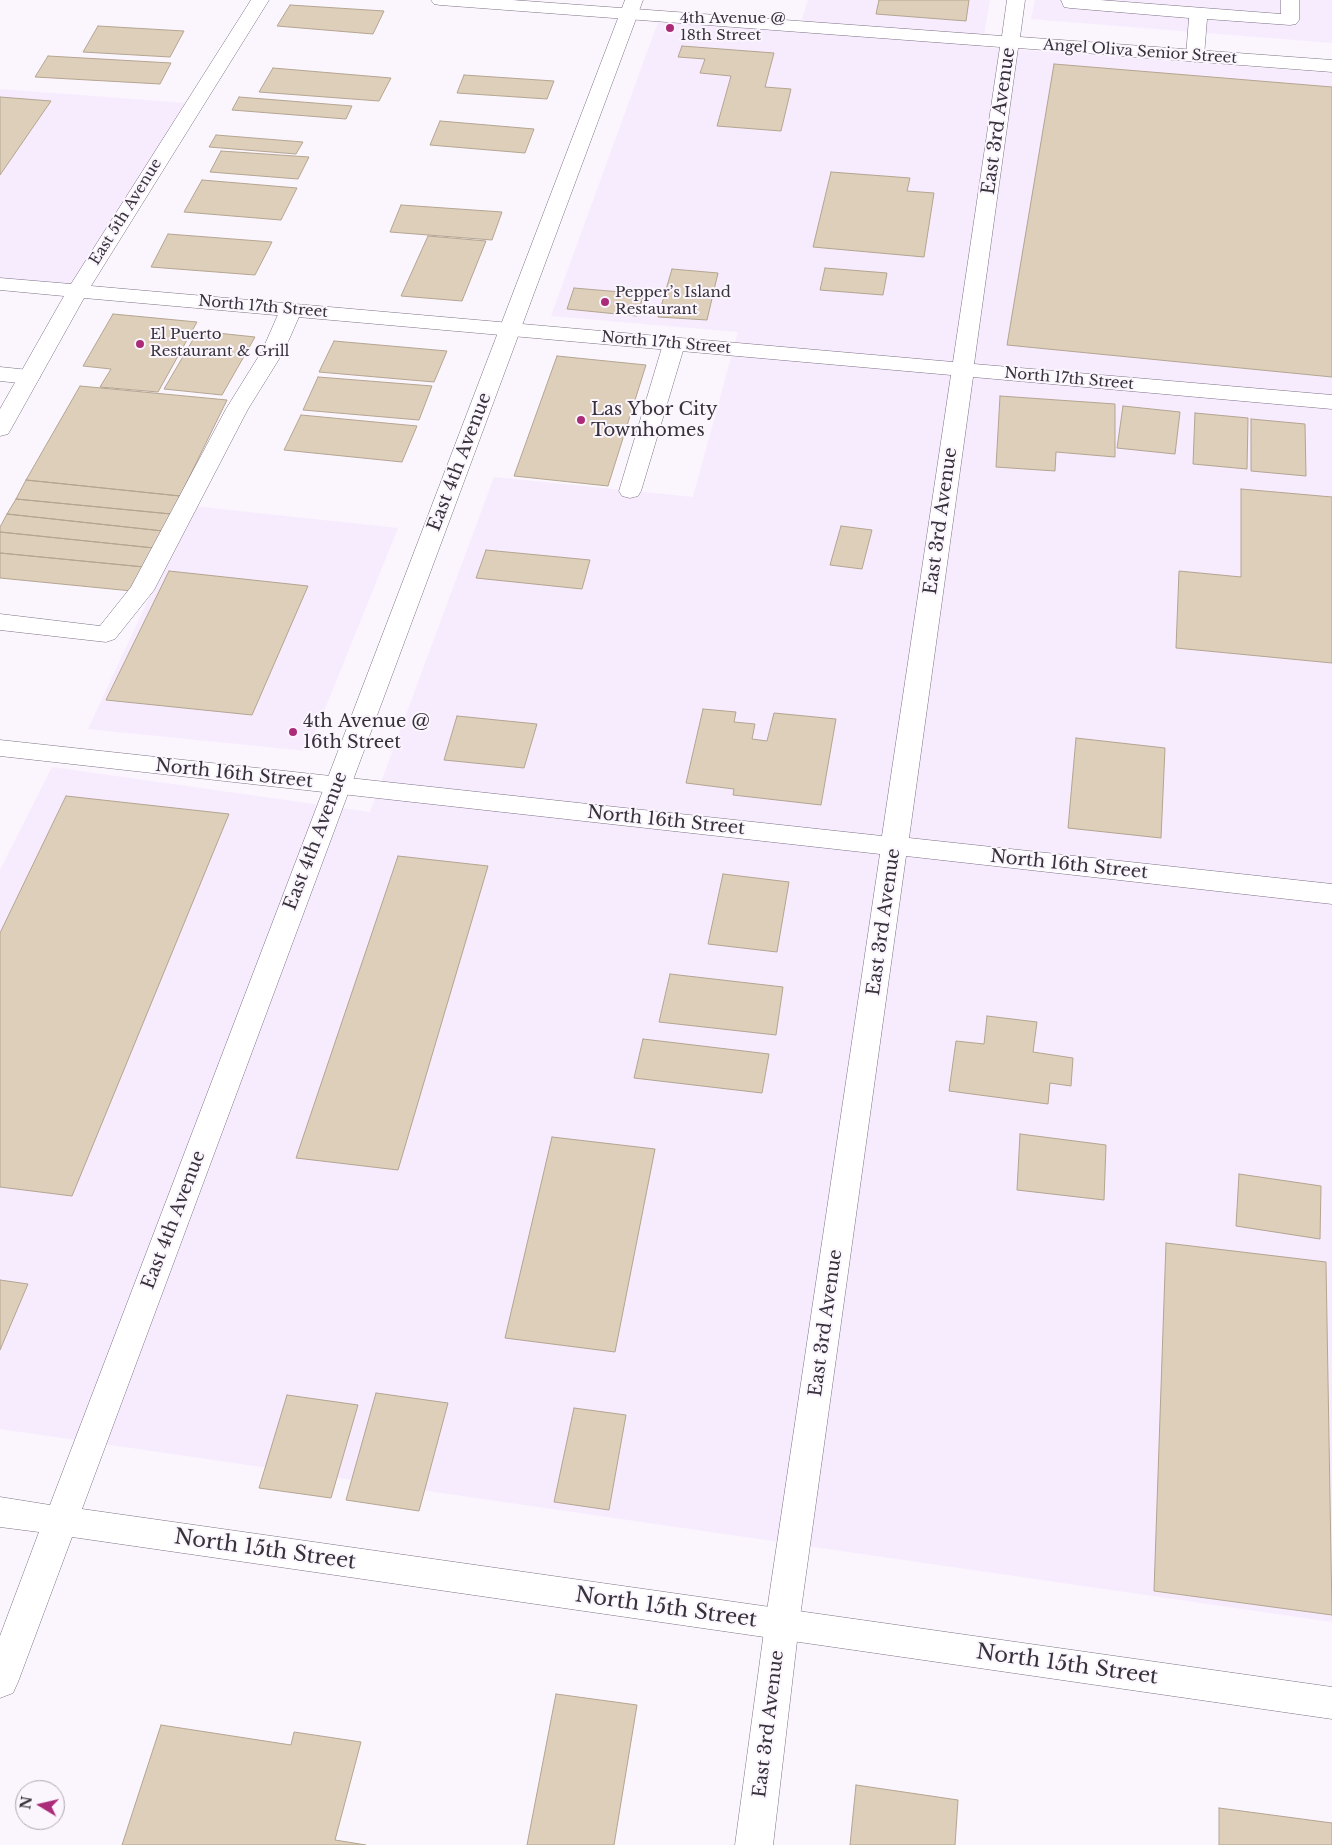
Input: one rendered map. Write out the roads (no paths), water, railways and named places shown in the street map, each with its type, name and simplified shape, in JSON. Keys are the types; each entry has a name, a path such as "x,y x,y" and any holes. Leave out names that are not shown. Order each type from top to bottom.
{"street":[{"name":"East 5th Avenue","path":"0,429 77,291 260,0"},
{"name":"Angel Oliva Senior Street","path":"440,0 631,7 1010,42 1332,66"},
{"name":"East 3rd Avenue","path":"754,1845 782,1624 1016,0"},
{"path":"1070,0 1070,4 1290,20 1290,0"},
{"name":"East 4th Avenue","path":"0,1682 631,7"},
{"path":"1195,56 1198,13"},
{"name":"North 17th Street","path":"0,284 1332,402"},
{"path":"0,622 106,634 142,590 237,409 272,351 291,310"},
{"path":"630,491 674,344"},
{"path":"0,374 29,377"},
{"name":"North 16th Street","path":"0,748 1332,894"},
{"name":"North 15th Street","path":"0,1512 1332,1703"}],"place":[{"name":"4th Avenue @ 18th Street","path":"670,28"},
{"name":"Pepper’s Island Restaurant","path":"605,302"},
{"name":"El Puerto Restaurant & Grill","path":"140,344"},
{"name":"Las Ybor City Townhomes","path":"581,420"},
{"name":"4th Avenue @ 16th Street","path":"293,732"}]}
